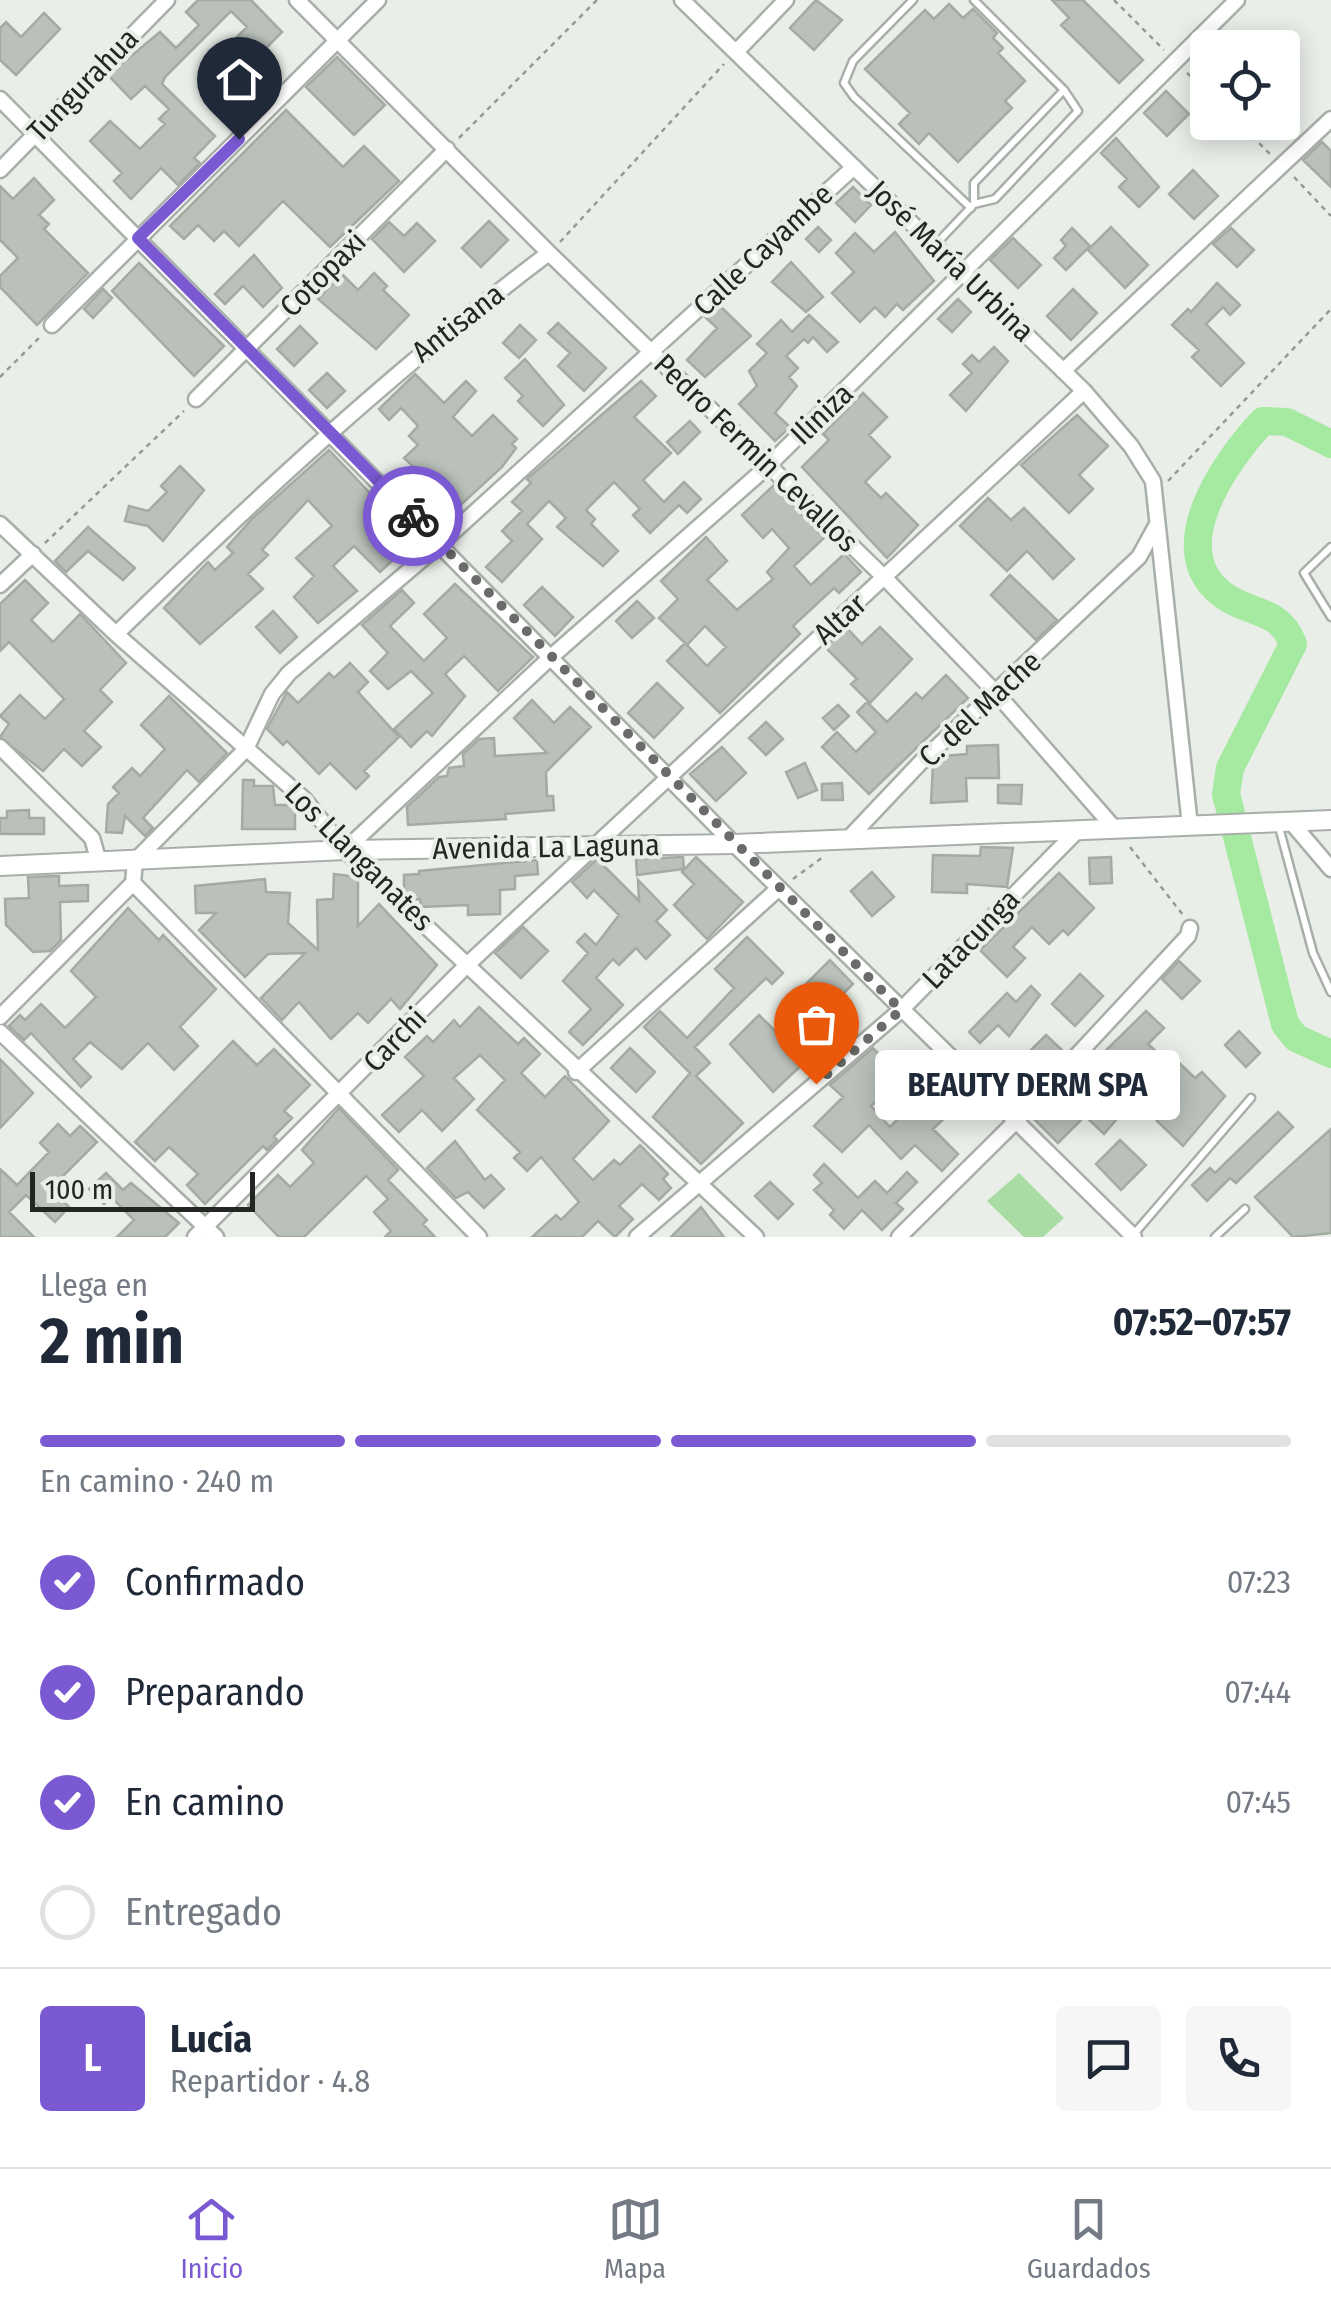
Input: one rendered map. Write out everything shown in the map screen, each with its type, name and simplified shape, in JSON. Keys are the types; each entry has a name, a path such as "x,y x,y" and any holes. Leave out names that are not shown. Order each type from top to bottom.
{"street":[{"name":"Tungurahua","path":"0,170 167,0"},
{"name":"Pedro Fermin Cevallos","path":"297,0 549,253 885,578 997,694 1116,830"},
{"path":"52,325 378,0"},
{"name":"José María Urbina","path":"682,0 1084,391 1131,446 1153,482 1154,496"},
{"path":"736,52 786,0"},
{"name":"Iliniza","path":"345,850 551,657 768,466 1237,0"},
{"path":"0,99 734,844 1133,1236"},
{"path":"1063,371 1331,119"},
{"name":"Cotopaxi","path":"196,400 447,149"},
{"name":"Calle Cayambe","path":"135,862 246,749 272,694 289,673 440,544 854,166"},
{"name":"Antisana","path":"116,634 327,431 444,332 549,253"},
{"name":"Altar","path":"596,846 1084,391"},
{"path":"1154,496 1190,826"},
{"name":"Los Llanganates","path":"0,524 116,634 304,799 345,850 468,964 576,1072 702,1183 756,1237"},
{"name":"C. del Mache","path":"849,838 921,762 1139,556 1156,526"},
{"path":"0,585 33,554"},
{"path":"0,746 92,838 100,862"},
{"name":"Avenida La Laguna","path":"0,866 345,850 734,844 1075,833 1331,820"},
{"path":"1278,823 1331,869"},
{"name":"Latacunga","path":"637,1237 901,1010 1075,833"},
{"name":"Carchi","path":"206,1234 468,964 596,846"},
{"path":"0,1017 133,883 135,862"},
{"path":"133,883 479,1237"},
{"path":"576,1072 779,888"},
{"path":"898,1237 1014,1122 1188,936 1190,928"},
{"path":"0,1032 206,1234"}],"lane":[{"path":"913,0 853,60 844,83 854,98 973,206"},
{"path":"936,244 973,206 995,199 1076,116 1076,105 1064,90 974,0"},
{"path":"973,206 974,184 1064,90"},
{"path":"1331,547 1304,573 1331,617"},
{"path":"1278,823 1313,953 1331,992"},
{"path":"1133,1236 1251,1098"},
{"path":"1215,1237 1245,1210"}],"path":[{"path":"447,149 597,0"},
{"path":"1114,0 1190,76"},
{"path":"549,253 736,52"},
{"path":"1154,496 1331,309"},
{"path":"0,377 52,325"},
{"path":"33,554 196,400"},
{"path":"1116,830 1190,928"},
{"path":"779,888 849,838"}],"green space":[{"path":"1019,1173 1064,1218 1043,1237 1024,1237 987,1201"}],"building":[{"path":"198,0 251,0 282,32 262,52 270,61 262,69 231,43 247,27 231,11 165,77 162,84 215,136 194,158 200,163 178,185 161,168 131,199 114,181 122,173 90,141 110,121 140,149 165,124 159,119 169,109 145,86 131,99 108,75 160,32 176,48 199,25 186,12"},
{"path":"816,0 842,20 814,50 790,28"},
{"path":"1052,0 1083,0 1143,60 1119,83 1061,25 1069,18"},
{"path":"949,4 963,18 973,9 997,33 993,38 1003,48 998,53 1025,81 1005,101 1012,108 958,162 929,133 919,144 899,124 910,113 865,69 925,10 934,19"},
{"path":"44,13 60,29 16,75 0,60 0,28 6,22 21,37"},
{"path":"337,57 385,105 354,135 306,87"},
{"path":"1166,91 1189,114 1167,136 1144,113"},
{"path":"286,110 343,167 364,146 399,181 330,247 283,201 239,246 224,231 214,241 198,225 184,239 170,226"},
{"path":"1116,138 1159,187 1139,207 1119,187 1127,179 1101,153"},
{"path":"1322,142 1331,151 1331,187 1303,160"},
{"path":"1193,170 1218,196 1194,219 1169,194"},
{"path":"34,178 54,200 39,215 49,224 44,229 88,273 37,325 0,287 0,276 18,258 0,240 0,186 13,199"},
{"path":"853,187 871,205 855,222 836,203"},
{"path":"489,221 508,240 481,267 462,248"},
{"path":"389,222 404,236 417,223 435,241 404,272 372,239"},
{"path":"818,227 831,240 819,252 806,239"},
{"path":"1111,227 1148,265 1125,288 1088,250"},
{"path":"1072,228 1090,246 1066,270 1054,258 1066,246 1061,240"},
{"path":"1231,228 1254,250 1237,267 1213,244"},
{"path":"895,232 934,281 903,310 897,304 885,317 875,307 860,322 832,293 854,272 836,253 855,233 874,252"},
{"path":"1013,238 1041,265 1018,288 990,260"},
{"path":"254,255 282,288 263,307 243,286 225,304 215,294"},
{"path":"791,262 823,297 806,312 772,282"},
{"path":"139,263 224,346 194,376 112,291"},
{"path":"374,273 387,286 383,290 409,315 376,349 318,299 342,274 358,290"},
{"path":"1217,283 1240,305 1230,315 1223,307 1206,324 1244,363 1221,386 1192,357 1199,350 1172,325 1188,309 1191,312"},
{"path":"103,289 112,298 93,318 84,309"},
{"path":"1073,289 1097,313 1071,340 1047,316"},
{"path":"958,299 971,312 952,332 938,319"},
{"path":"719,305 751,336 705,377 687,360 717,328 705,317"},
{"path":"809,315 838,342 827,352 813,337 808,343 804,339 786,356 798,368 789,377 797,386 775,413 790,427 775,441 739,404 757,386 749,371 767,353 757,344 781,320 792,332"},
{"path":"558,323 606,368 584,391 558,366 570,353 548,333"},
{"path":"520,325 536,340 519,358 503,343"},
{"path":"300,326 317,343 294,366 277,349"},
{"path":"994,347 1008,361 966,411 950,395 972,373 963,364 972,355 979,362"},
{"path":"525,359 564,405 543,426 518,401 523,396 505,378"},
{"path":"327,373 345,391 327,408 309,390"},
{"path":"415,374 444,403 466,381 476,391 453,417 472,436 493,415 517,439 512,444 516,448 502,467 442,522 404,485 418,471 404,458 418,445 409,436 418,426 401,408 389,420 379,409"},
{"path":"641,381 656,396 634,417 671,453 643,480 664,502 684,482 701,499 687,513 679,505 650,533 633,515 640,509 614,482 586,510 595,519 591,524 618,551 603,566 557,527 566,518 549,501 527,524 542,539 502,582 486,567 512,541 502,531 522,511 512,502 531,483 527,479"},
{"path":"863,393 887,417 869,435 890,457 865,482 881,498 886,493 918,525 887,558 802,467 829,440 823,434"},
{"path":"1077,415 1108,446 1079,475 1093,489 1069,513 1021,465"},
{"path":"690,421 700,432 678,454 667,442"},
{"path":"329,450 389,513 374,527 387,541 380,547 393,560 380,572 354,546 333,566 357,591 318,623 294,597 314,576 296,558 332,526 308,500 262,550 268,555 248,574 263,589 200,644 164,608 208,562 215,570 233,553 227,547 253,518"},
{"path":"180,466 204,490 163,541 148,526 125,521 129,506 148,511 167,492 161,486"},
{"path":"774,485 824,538 794,566 811,585 844,554 861,572 839,593 834,588 793,626 800,634 720,713 667,661 685,643 659,618 678,599 661,581 706,537 727,561 707,580 737,610 773,579 767,572 789,548 772,529 763,538 742,515","holes":["705,626 726,647 707,666 687,645"]},
{"path":"988,498 1011,520 1024,508 1074,559 1053,579 1027,551 1007,571 960,526"},
{"path":"88,527 135,568 123,580 88,551 66,572 55,561"},
{"path":"1010,575 1057,620 1036,640 991,595"},
{"path":"25,580 48,603 31,620 53,642 80,614 126,663 100,690 112,702 84,731 101,747 82,766 64,749 43,771 0,737 9,724 0,716 20,695 45,719 64,699 9,642 0,651 0,604"},
{"path":"455,584 533,657 498,691 464,656 445,674 465,696 432,736 427,731 411,747 394,729 433,693 411,671 388,689 370,671 388,653 362,625 402,590 414,603 390,626 424,661 447,638 424,614"},
{"path":"542,587 573,617 555,636 524,605"},
{"path":"637,601 654,618 632,638 616,621"},
{"path":"273,611 297,637 280,653 256,627"},
{"path":"846,627 862,644 880,627 912,659 870,703 851,684 857,679 825,647"},
{"path":"350,663 368,682 358,692 399,737 364,771 369,776 356,789 330,763 319,774 287,741 283,745 267,729 287,692 298,703 329,673 334,678"},
{"path":"946,675 968,698 869,794 822,747 837,732 856,752 876,732 857,712 867,702 887,722 916,693 922,699"},
{"path":"657,683 683,708 654,738 628,713"},
{"path":"169,696 227,753 199,782 187,770 143,818 153,828 145,836 125,816 122,833 106,832 108,804 119,793 113,787 132,768 140,776 165,749 141,725"},
{"path":"532,700 554,723 570,707 591,727 546,772 547,796 553,796 554,810 505,814 506,819 408,825 407,807 439,777 447,776 449,768 464,766 463,754 479,739 494,738 495,756 547,753 514,718"},
{"path":"838,705 849,716 834,730 823,718"},
{"path":"766,722 783,739 766,755 749,738"},
{"path":"998,745 999,778 966,778 967,801 931,803 933,765 943,756 967,754 967,746"},
{"path":"722,747 746,773 716,801 690,774"},
{"path":"805,763 817,790 798,798 786,772"},
{"path":"243,780 254,780 254,786 273,786 275,805 295,805 295,829 242,829"},
{"path":"842,783 843,800 822,800 822,784"},
{"path":"998,785 1022,785 1021,804 998,803"},
{"path":"29,810 29,818 44,818 44,834 0,834 0,818 7,818 7,811"},
{"path":"981,847 1013,848 1007,887 967,884 967,893 932,892 933,855 980,856"},
{"path":"683,857 684,869 637,875 636,859"},
{"path":"696,857 743,902 707,939 674,905 694,884 682,872"},
{"path":"1111,857 1112,883 1090,884 1089,858"},
{"path":"597,859 639,901 638,880 667,910 656,921 670,935 646,959 636,948 619,965 613,959 596,978 623,1005 583,1045 569,1032 591,1009 563,981 588,953 577,942 585,934 596,945 619,915 594,890 587,898 572,882"},
{"path":"537,860 538,874 515,876 515,889 500,890 500,914 468,915 468,905 421,907 420,899 413,900 404,891 404,875 419,871"},
{"path":"872,872 894,897 872,916 851,891"},
{"path":"1059,873 1094,908 1068,935 1063,930 1049,944 1032,927 1013,947 1025,958 1007,977 980,950"},
{"path":"334,874 358,877 358,926 379,904 437,965 400,1009 391,999 368,1023 358,1013 331,1039 299,1002 282,1020 261,998 305,953 268,954 245,977 199,930 216,913 196,913 195,886 265,879 266,892 290,893 288,923 318,950 317,900 333,899"},
{"path":"59,876 59,886 88,885 88,901 60,902 61,940 50,951 33,952 6,925 5,899 29,898 28,877"},
{"path":"128,908 159,940 163,935 216,989 180,1027 198,1046 174,1070 148,1043 122,1069 90,1042 73,1059 91,1077 81,1087 31,1033 24,1040 9,1026 20,1015 25,1020 41,1004 65,1028 96,997 71,971"},
{"path":"523,927 548,951 521,978 495,953"},
{"path":"747,937 783,973 772,984 766,978 695,1047 710,1063 696,1076 743,1123 701,1164 653,1117 690,1073 644,1027 660,1011 687,1038 734,988 715,969"},
{"path":"830,960 853,984 822,1015 799,991"},
{"path":"1179,961 1200,981 1182,999 1162,979"},
{"path":"1080,974 1103,996 1075,1026 1052,1004"},
{"path":"1031,986 1040,995 1009,1036 998,1025 980,1043 969,1032 1007,993 1016,1002"},
{"path":"479,1007 518,1044 524,1038 540,1054 521,1073 545,1097 565,1076 609,1121 573,1159 593,1180 614,1160 620,1165 640,1145 668,1174 663,1179 671,1188 659,1200 642,1184 619,1206 633,1219 615,1237 598,1221 582,1237 532,1237 556,1215 561,1220 579,1202 541,1157 527,1171 514,1158 520,1152 477,1110 505,1080 480,1055 454,1078 474,1099 442,1131 422,1110 399,1132 382,1115 424,1076 405,1057 427,1036 433,1042 454,1020 460,1027"},
{"path":"1146,1011 1164,1028 1148,1044 1168,1063 1173,1057 1195,1078 1202,1072 1225,1096 1183,1146 1157,1121 1167,1111 1162,1106 1178,1090 1158,1071 1104,1134 1086,1117 1116,1086 1093,1063"},
{"path":"759,1015 806,1061 773,1092 730,1044"},
{"path":"1239,1031 1260,1053 1246,1067 1225,1045"},
{"path":"1046,1035 1064,1052 1050,1067 1043,1059 1025,1077 1034,1086 1015,1105 990,1080 1009,1061 1013,1066 1022,1059"},
{"path":"233,1041 257,1065 274,1049 310,1085 284,1111 292,1118 274,1136 277,1140 267,1150 263,1146 205,1204 187,1185 198,1174 169,1147 155,1161 135,1142"},
{"path":"630,1048 655,1072 636,1092 611,1068"},
{"path":"873,1048 895,1071 878,1088 884,1094 871,1106 890,1127 914,1103 908,1096 931,1074 961,1102 933,1129 958,1154 942,1171 915,1145 901,1159 869,1125 842,1152 814,1126 843,1097 830,1085"},
{"path":"0,1059 33,1093 0,1128"},
{"path":"1067,1084 1092,1109 1058,1143 1033,1118"},
{"path":"339,1108 398,1170 388,1180 427,1220 423,1224 435,1237 385,1237 391,1231 374,1212 388,1199 366,1176 304,1237 279,1237 248,1205 278,1175 290,1187 314,1163 302,1150"},
{"path":"1278,1112 1293,1127 1236,1183 1230,1178 1207,1201 1192,1185 1210,1168 1215,1173"},
{"path":"58,1124 70,1136 80,1126 97,1142 55,1184 67,1197 63,1201 69,1207 55,1222 26,1195 9,1212 34,1237 0,1237 0,1169 17,1185 49,1152 40,1143"},
{"path":"1331,1129 1331,1233 1293,1237 1255,1197"},
{"path":"1120,1140 1146,1165 1121,1190 1096,1164"},
{"path":"455,1141 485,1180 491,1175 504,1189 484,1208 468,1192 456,1198 427,1168"},
{"path":"824,1164 858,1198 875,1181 887,1193 907,1172 917,1182 896,1203 903,1209 882,1230 862,1210 844,1229 830,1215 834,1210 814,1190 822,1183 814,1175"},
{"path":"106,1173 123,1190 131,1183 179,1223 165,1237 117,1237 134,1220 111,1197 104,1204 89,1189"},
{"path":"770,1182 793,1204 778,1219 755,1196"},
{"path":"701,1207 724,1237 671,1237"}],"waterway":[{"path":"1331,444 1287,422 1263,421 1217,483 1199,533 1199,557 1207,578 1226,597 1281,624 1293,644 1230,768 1226,794 1285,1024 1296,1038 1331,1054"}],"way so far":[{"path":"413,516 901,1010 816,1084"}],"place":[{"name":"BEAUTY DERM SPA","path":"816,1084"}],"route":[{"path":"239,139 138,238 413,516"}]}
